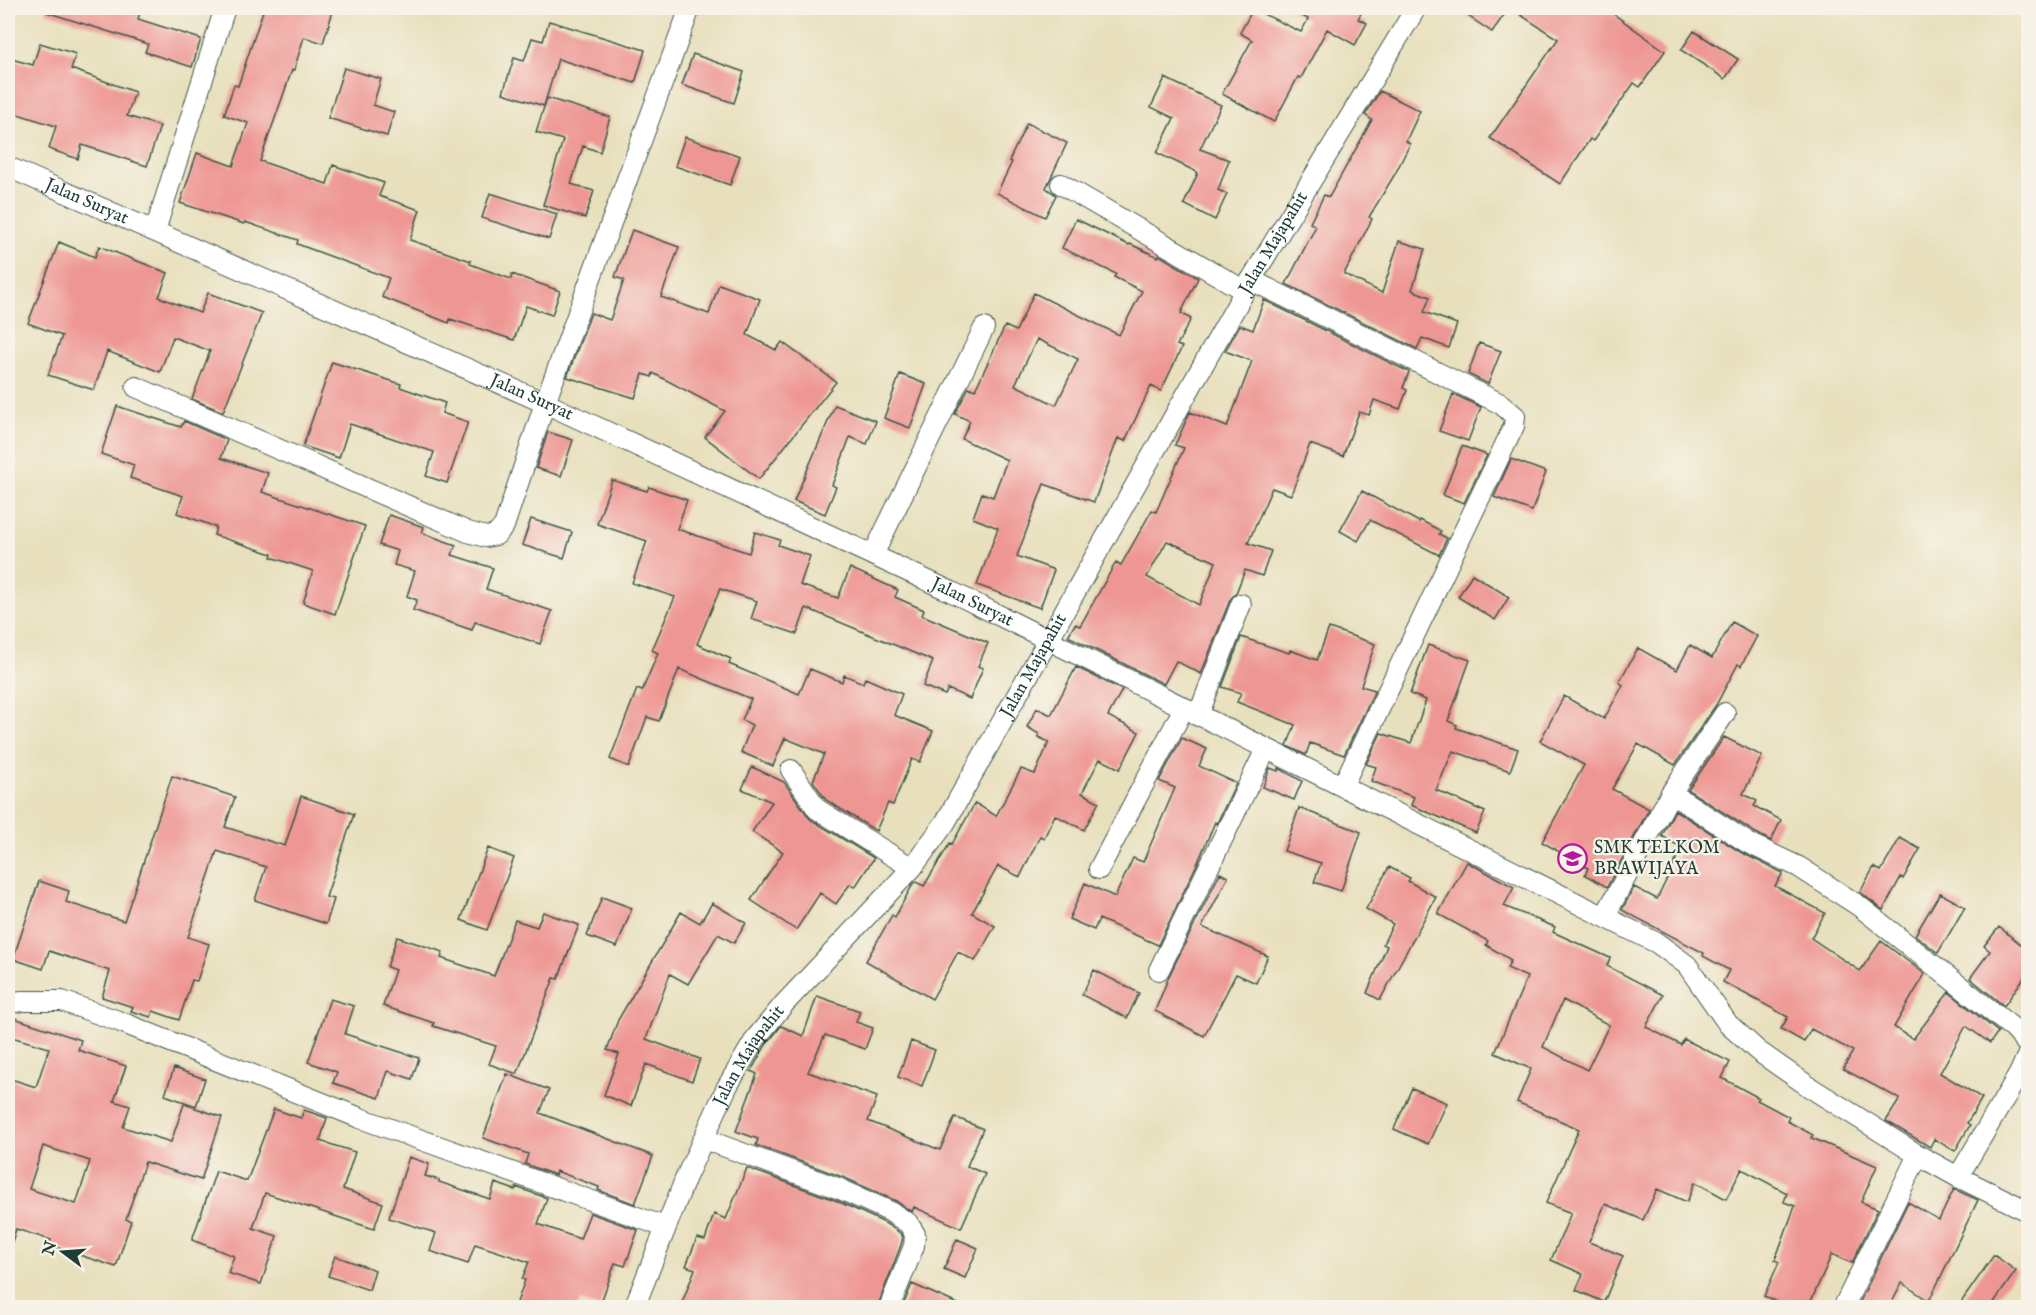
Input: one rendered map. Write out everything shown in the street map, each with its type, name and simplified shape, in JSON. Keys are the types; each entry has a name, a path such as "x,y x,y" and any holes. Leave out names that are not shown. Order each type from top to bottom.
{"street":[{"path":"155,231 225,8"},
{"path":"136,387 468,532 486,537 496,535 504,526 545,403 690,8"},
{"name":"Jalan Majapahit","path":"634,1308 665,1227 727,1087 756,1038 784,1004 912,868 945,823 1248,286 1415,10"},
{"name":"Jalan Suryat","path":"8,166 545,403 873,555 1050,639 1191,712 1343,785 1658,943 1687,965 1728,1024 1758,1051 1811,1088 1918,1155 1958,1178 2028,1211"},
{"path":"1061,184 1248,286 1501,404 1515,416 1514,426 1343,785"},
{"path":"873,555 984,328"},
{"path":"1099,869 1191,712 1241,604"},
{"path":"1605,916 1671,793 1725,713"},
{"path":"1159,970 1266,749"},
{"path":"791,770 817,809 912,868"},
{"path":"1671,793 1748,843 1799,867 1858,906 1907,942 2005,1022 2028,1045"},
{"path":"8,1004 22,1001 62,1001 121,1022 360,1118 665,1227"},
{"path":"1958,1178 2019,1074 2028,1054"},
{"path":"704,1139 840,1189 891,1212 908,1223 915,1234 914,1246 889,1308"},
{"path":"1843,1308 1918,1155"}],"building":[{"path":"47,8 121,8 140,13 138,19 201,39 192,67 145,52 148,44 46,12"},
{"path":"264,8 334,8 323,43 304,37 260,161 327,184 333,165 384,183 379,196 420,210 410,240 471,261 470,264 511,279 512,274 560,291 552,315 526,306 514,340 450,319 449,323 382,297 389,278 297,244 298,240 180,203 197,153 233,166 248,123 224,115 234,85 238,86"},
{"path":"1287,8 1364,8 1358,19 1367,23 1355,45 1327,29 1274,122 1222,94 1252,40 1240,33 1253,9 1301,32 1308,19"},
{"path":"1456,8 1509,8 1492,32"},
{"path":"1510,8 1605,8 1665,51 1640,87 1634,83 1593,141 1590,139 1560,184 1490,138 1558,39"},
{"path":"549,21 645,50 635,83 558,59 544,106 503,93 514,58 524,61 532,38 543,41"},
{"path":"1694,31 1738,59 1725,79 1681,50"},
{"path":"40,43 76,54 71,69 135,92 127,116 160,126 147,166 82,145 78,159 49,149 56,126 8,111 8,58 33,65"},
{"path":"693,54 744,72 734,103 682,85"},
{"path":"344,68 381,79 373,105 394,112 387,136 328,118"},
{"path":"1165,78 1221,105 1200,149 1229,160 1218,190 1227,194 1215,220 1184,204 1197,172 1157,153 1174,118 1151,107"},
{"path":"1380,91 1420,111 1406,141 1410,144 1369,217 1372,219 1344,274 1382,293 1399,241 1425,249 1412,290 1430,297 1424,312 1457,324 1449,348 1422,338 1417,349 1286,284 1316,226 1310,223 1324,195 1329,197 1372,120 1365,115"},
{"path":"547,98 610,117 600,152 583,146 571,184 594,191 585,218 543,205 563,140 536,132"},
{"path":"1027,123 1067,143 1046,188 1056,195 1045,217 997,193"},
{"path":"685,137 740,156 730,185 675,166"},
{"path":"490,193 557,214 549,239 482,218"},
{"path":"1076,219 1129,245 1158,257 1159,255 1198,278 1181,313 1191,319 1177,345 1182,347 1161,391 1151,386 1125,441 1118,438 1094,502 1044,484 1017,556 1054,570 1040,608 977,585 998,528 973,518 982,493 993,497 1007,460 962,439 970,421 955,414 969,387 975,390 1005,326 1016,331 1034,293 1119,335 1142,291 1114,277 1116,274 1062,248","holes":["1037,339 1078,359 1056,405 1015,385"]},
{"path":"632,230 679,247 661,297 709,314 719,284 760,299 747,335 776,350 782,342 836,382 759,479 705,437 725,411 653,373 652,377 643,374 635,398 567,377 591,313 610,320 624,280 615,277"},
{"path":"59,242 95,257 99,246 168,273 159,297 200,313 208,293 262,313 223,412 192,399 210,351 173,337 160,372 107,351 94,390 48,375 62,336 28,323"},
{"path":"1264,300 1409,372 1403,388 1407,390 1400,409 1374,400 1369,415 1359,412 1343,456 1310,444 1291,495 1272,488 1248,543 1271,551 1262,576 1245,570 1236,593 1230,600 1201,674 1176,661 1164,684 1068,636 1075,624 1080,626 1116,562 1121,565 1152,510 1156,512 1184,448 1175,445 1190,412 1227,427 1252,361 1225,351 1240,325 1253,330","holes":["1167,541 1216,562 1199,605 1147,577"]},
{"path":"1479,343 1501,351 1488,384 1468,374"},
{"path":"332,362 401,384 400,387 445,403 442,413 468,422 447,483 426,476 434,452 350,424 339,458 303,446"},
{"path":"900,374 926,384 910,428 884,418"},
{"path":"1453,394 1481,407 1468,441 1439,431"},
{"path":"835,405 876,421 867,444 850,437 832,485 836,487 825,514 794,501"},
{"path":"117,406 181,427 184,421 227,440 221,458 268,473 262,492 365,526 335,614 303,603 313,571 271,557 272,554 214,535 216,527 177,513 183,496 130,478 134,465 101,454"},
{"path":"548,432 573,440 561,476 536,468"},
{"path":"1462,446 1487,455 1464,503 1443,495"},
{"path":"1511,459 1546,472 1532,511 1494,497"},
{"path":"612,480 647,491 649,487 687,500 677,529 749,553 755,532 780,540 778,545 810,556 800,585 838,598 850,568 898,590 895,597 924,610 922,615 988,643 978,666 983,668 970,699 948,689 945,695 923,686 933,661 806,608 797,634 751,619 757,601 720,589 697,644 731,659 729,664 799,694 810,669 842,682 844,675 863,683 865,678 902,694 894,715 933,731 920,762 912,759 893,805 888,803 876,831 826,800 813,781 824,754 785,738 773,766 741,752 752,725 742,720 751,699 679,669 659,721 647,717 629,767 610,759 637,689 642,691 658,653 652,650 675,597 632,583 647,541 597,524"},
{"path":"1362,491 1419,522 1420,520 1441,531 1439,534 1447,538 1439,555 1370,520 1358,541 1340,531"},
{"path":"389,515 424,527 422,533 456,545 452,555 493,568 486,589 552,611 540,644 475,622 472,630 413,610 417,600 407,596 415,571 394,565 398,551 379,545"},
{"path":"531,519 572,532 564,558 522,545"},
{"path":"1472,574 1509,597 1495,620 1458,597"},
{"path":"1732,622 1757,636 1741,666 1738,664 1716,705 1675,765 1638,744 1612,789 1649,809 1607,887 1585,875 1588,868 1542,842 1584,765 1540,741 1564,696 1604,719 1623,685 1619,682 1638,648 1677,670 1690,645 1712,658"},
{"path":"1329,628 1375,644 1361,686 1375,690 1344,755 1310,743 1306,755 1287,746 1295,725 1237,702 1241,693 1222,687 1241,637 1317,660"},
{"path":"1428,645 1470,660 1448,721 1457,725 1456,728 1518,749 1510,771 1453,751 1436,790 1485,812 1476,833 1411,805 1414,797 1371,781 1376,767 1366,764 1381,733 1411,743 1426,700 1410,694"},
{"path":"1076,667 1122,690 1108,716 1139,732 1120,769 1100,759 1082,793 1099,802 1084,830 1055,815 1044,838 1040,836 1020,877 998,866 972,913 995,926 975,961 958,952 932,999 866,961 892,915 895,917 913,884 916,882 924,886 950,843 952,844 975,803 996,816 1021,769 1035,774 1049,742 1038,737 1039,734 1027,727 1037,708 1051,715"},
{"path":"1724,737 1762,756 1743,794 1757,801 1754,806 1781,820 1771,841 1688,790"},
{"path":"1182,738 1207,749 1199,766 1236,783 1217,823 1215,822 1158,945 1099,919 1094,930 1069,919 1085,883 1115,897 1133,858 1143,862 1175,788 1159,781"},
{"path":"752,767 784,782 810,819 874,858 855,887 850,884 836,904 820,893 796,930 751,900 783,852 752,832 772,802 742,789"},
{"path":"1270,768 1278,771 1279,768 1302,781 1294,800 1263,787"},
{"path":"172,776 235,797 225,827 285,846 301,796 354,814 326,897 334,899 326,924 255,900 266,867 217,851 188,937 209,944 197,981 192,980 179,1020 153,1011 151,1017 131,1011 133,1007 102,997 110,971 49,951 43,969 13,959 39,881 69,891 66,902 124,921"},
{"path":"1299,808 1361,832 1341,891 1314,882 1321,863 1284,851"},
{"path":"1675,810 1742,853 1783,873 1775,886 1825,913 1811,938 1860,971 1881,941 1925,974 1894,1027 1913,1039 1949,992 1998,1032 1990,1043 1966,1026 1940,1073 1982,1098 1967,1123 1970,1125 1955,1151 1934,1139 1930,1147 1886,1121 1900,1099 1843,1069 1853,1051 1811,1029 1804,1042 1781,1029 1788,1017 1723,982 1729,970 1703,956 1704,953 1622,910 1634,887 1657,899 1682,848 1662,836"},
{"path":"1900,838 1920,849 1883,910 1860,892 1874,867 1881,871"},
{"path":"488,848 514,858 487,930 461,920"},
{"path":"1467,862 1514,887 1504,906 1555,927 1553,932 1610,958 1607,966 1663,995 1646,1027 1681,1045 1684,1039 1730,1062 1722,1078 1789,1117 1787,1121 1813,1135 1812,1138 1877,1166 1861,1202 1878,1209 1852,1263 1832,1254 1808,1308 1778,1308 1780,1303 1764,1296 1779,1262 1775,1260 1795,1206 1784,1202 1787,1193 1742,1169 1726,1199 1695,1182 1687,1202 1657,1189 1643,1220 1605,1204 1589,1242 1623,1256 1604,1302 1576,1290 1583,1274 1551,1260 1571,1213 1546,1203 1579,1129 1517,1102 1531,1069 1495,1053 1527,977 1507,968 1511,960 1486,945 1488,941 1438,914","holes":["1563,1000 1609,1025 1587,1070 1543,1047"]},
{"path":"1389,867 1410,878 1408,881 1436,897 1380,1000 1367,993 1387,946 1383,944 1393,924 1366,909"},
{"path":"1220,873 1228,877 1202,927 1268,956 1256,983 1236,974 1204,1036 1155,1011 1169,976"},
{"path":"1940,893 1965,907 1938,953 1915,935"},
{"path":"602,897 632,908 617,947 587,936"},
{"path":"712,903 746,923 734,943 718,934 688,984 670,974 646,1039 700,1059 692,1081 646,1064 631,1106 604,1095 619,1054 607,1050 618,1020 681,912 700,923"},
{"path":"543,912 579,925 558,979 554,978 517,1074 489,1064 496,1046 433,1026 434,1023 383,1006 395,970 387,967 397,937 443,952 441,958 494,976 515,920 537,927"},
{"path":"1999,927 2028,950 2028,972 2004,1006 1970,978 1990,951 1984,946"},
{"path":"1094,970 1139,993 1127,1018 1082,995"},
{"path":"817,996 860,1011 856,1022 873,1028 865,1049 825,1035 808,1072 877,1097 868,1121 940,1150 955,1117 983,1129 967,1166 985,1174 961,1228 914,1207 912,1212 896,1201 845,1178 756,1145 758,1139 736,1131 757,1074 751,1071 766,1045 781,1026 803,1036"},
{"path":"330,999 354,1006 345,1034 419,1058 412,1079 388,1071 379,1098 333,1083 337,1072 308,1062"},
{"path":"8,1016 81,1040 78,1050 126,1066 114,1101 130,1106 123,1127 171,1142 184,1104 222,1117 201,1180 145,1162 126,1219 131,1221 116,1267 49,1245 51,1240 16,1229 12,1242 8,1242 8,1078 36,1087 49,1048 8,1036","holes":["43,1146 90,1161 76,1204 29,1189"]},
{"path":"911,1041 935,1050 922,1086 898,1077"},
{"path":"174,1068 205,1079 196,1106 165,1095"},
{"path":"507,1074 549,1090 540,1113 653,1156 635,1204 598,1190 599,1187 556,1171 555,1175 525,1164 528,1154 483,1138"},
{"path":"1412,1088 1447,1103 1428,1144 1394,1129"},
{"path":"274,1109 301,1118 304,1110 327,1118 320,1141 355,1152 343,1189 383,1203 374,1229 265,1193 253,1228 277,1236 261,1284 228,1273 234,1256 192,1240 216,1171 247,1181"},
{"path":"409,1157 429,1164 425,1176 490,1199 495,1183 515,1190 516,1187 547,1198 538,1224 580,1239 590,1213 638,1230 625,1266 615,1263 599,1308 580,1301 578,1308 515,1308 529,1262 475,1244 468,1264 430,1251 436,1233 389,1218"},
{"path":"747,1168 835,1200 899,1232 903,1237 901,1245 877,1308 680,1308 695,1269 686,1266 697,1238 705,1240 714,1214 726,1219"},
{"path":"1954,1189 1978,1200 1929,1301 1902,1283 1889,1308 1857,1308 1908,1202 1939,1220"},
{"path":"957,1239 978,1248 965,1278 944,1269"},
{"path":"1994,1255 2016,1271 1990,1308 1957,1308"},
{"path":"335,1256 375,1270 369,1290 328,1276"},
{"path":"912,1284 967,1308 902,1308"}],"place":[{"name":"SMK TELKOM BRAWIJAYA","path":"1573,858"}]}
